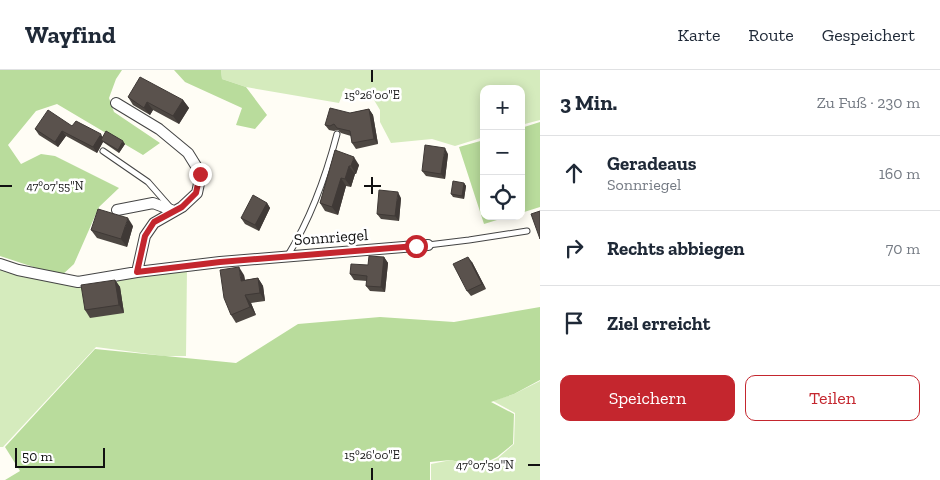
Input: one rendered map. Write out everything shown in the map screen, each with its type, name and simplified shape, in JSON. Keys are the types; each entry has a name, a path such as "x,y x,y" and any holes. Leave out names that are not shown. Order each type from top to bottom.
{"street":[{"path":"116,103 159,130 188,153 200,174 196,193 182,207 154,222 145,236 137,272"},
{"path":"117,210 153,203 174,212"},
{"name":"Sonnriegel","path":"0,264 18,270 78,282 137,272 220,262 428,245"}],"lane":[{"path":"288,255 315,201 334,148 337,134"},
{"path":"103,151 148,182 174,212"},
{"path":"428,245 527,231"}],"green space":[{"path":"0,70 122,70 116,79 109,98 114,112 160,143 143,155 57,104 36,111 8,145 21,164 41,154 55,156 119,188 99,207 74,264 61,276 0,256"},
{"path":"174,70 221,70 222,79 246,87 267,115 255,129 236,125 242,108 185,82"},
{"path":"221,70 540,70 540,120 525,124 525,85 480,85 480,138 455,146 432,139 391,143 380,122 380,110 371,95 345,88 339,103 246,87 222,79"},
{"path":"540,122 540,207 525,212 525,130 525,127"},
{"path":"480,141 480,212 459,147"},
{"path":"483,220 497,220 484,224"},
{"path":"0,266 63,284 80,285 187,268 186,356 164,356 96,347 3,447 0,447"},
{"path":"540,307 540,380 514,394 491,402 514,414 513,444 497,457 477,467 451,460 430,462 430,480 5,480 20,471 5,447 95,349 236,363 298,324 380,317 454,322"},
{"path":"540,381 540,480 431,480 431,464 451,460 478,468 498,458 514,444 515,413 493,401 514,394"}],"building":[{"path":"140,77 183,100 173,116 147,102 144,108 128,97"},
{"path":"330,108 350,113 369,109 374,139 352,143 350,131 337,128 334,124 330,126 325,125"},
{"path":"48,110 72,126 76,121 101,134 93,147 62,131 55,142 35,129"},
{"path":"106,131 123,141 118,150 101,140"},
{"path":"425,145 445,148 441,174 422,171"},
{"path":"335,150 354,157 345,179 341,178 332,207 320,203"},
{"path":"453,181 464,183 462,196 451,194"},
{"path":"379,190 398,192 395,216 377,214"},
{"path":"253,195 267,203 255,225 241,218"},
{"path":"98,209 128,218 121,239 91,230"},
{"path":"540,211 540,239 531,214"},
{"path":"369,256 384,257 381,287 366,286 367,276 350,274 351,264 368,265"},
{"path":"468,257 482,284 467,291 453,264"},
{"path":"239,267 241,281 258,278 260,293 245,295 250,307 231,315 224,298 220,270"},
{"path":"115,280 119,305 85,310 81,285"}],"route":[{"path":"200,174 196,193 182,207 154,222 145,236 137,272 288,255 416,246"}]}
